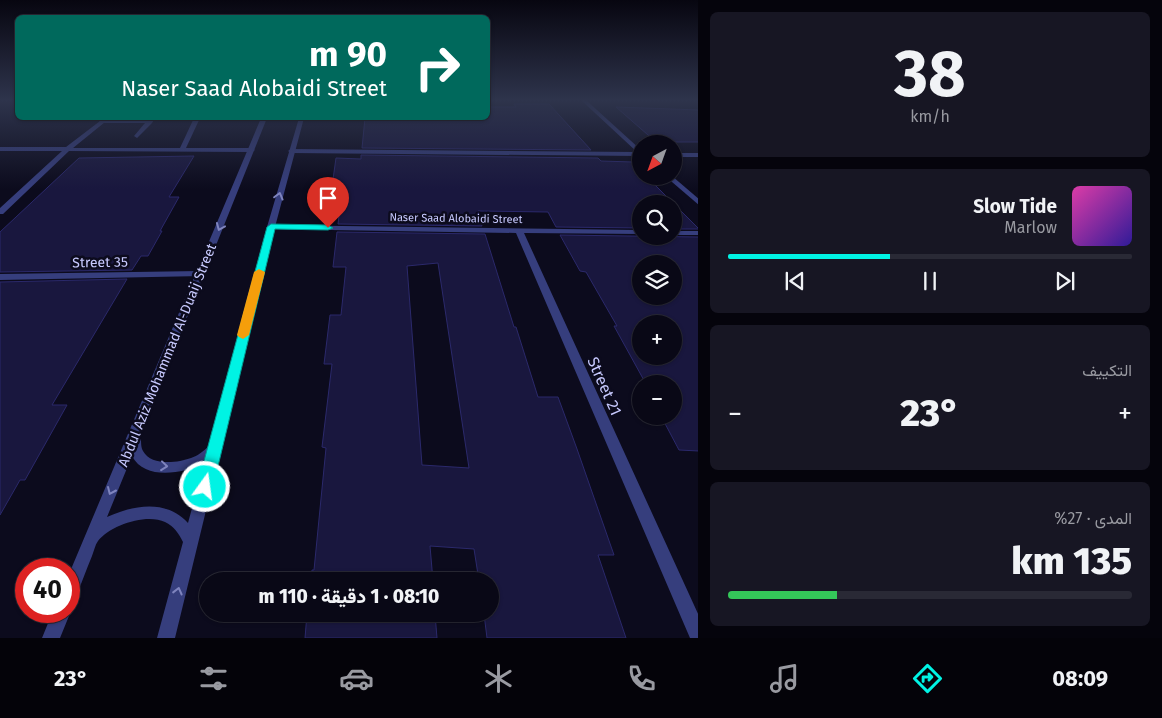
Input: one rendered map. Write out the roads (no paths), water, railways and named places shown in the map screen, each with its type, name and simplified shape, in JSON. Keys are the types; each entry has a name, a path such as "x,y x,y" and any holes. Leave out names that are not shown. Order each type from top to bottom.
{"street":[{"path":"0,212 69,148 92,130"},
{"path":"138,136 143,130"},
{"path":"182,148 191,130"},
{"name":"Abdul Aziz Mohammad Al-Duaij Street","path":"80,565 135,436 260,130"},
{"path":"166,638 271,227 298,130"},
{"path":"615,130 632,146"},
{"path":"0,149 182,148 252,150"},
{"path":"291,151 632,154"},
{"path":"682,155 698,155"},
{"path":"678,185 698,203"},
{"name":"Naser Saad Alobaidi Street","path":"271,227 632,232"},
{"name":"Street 21","path":"518,230 698,638"},
{"path":"682,232 698,233"},
{"name":"Street 35","path":"0,276 200,274"},
{"path":"135,436 135,450 144,461 160,467 179,467 199,461 214,450"},
{"path":"90,539 109,524 130,515 150,512 169,517 183,527 191,542"},
{"path":"51,638 57,623"}]}
